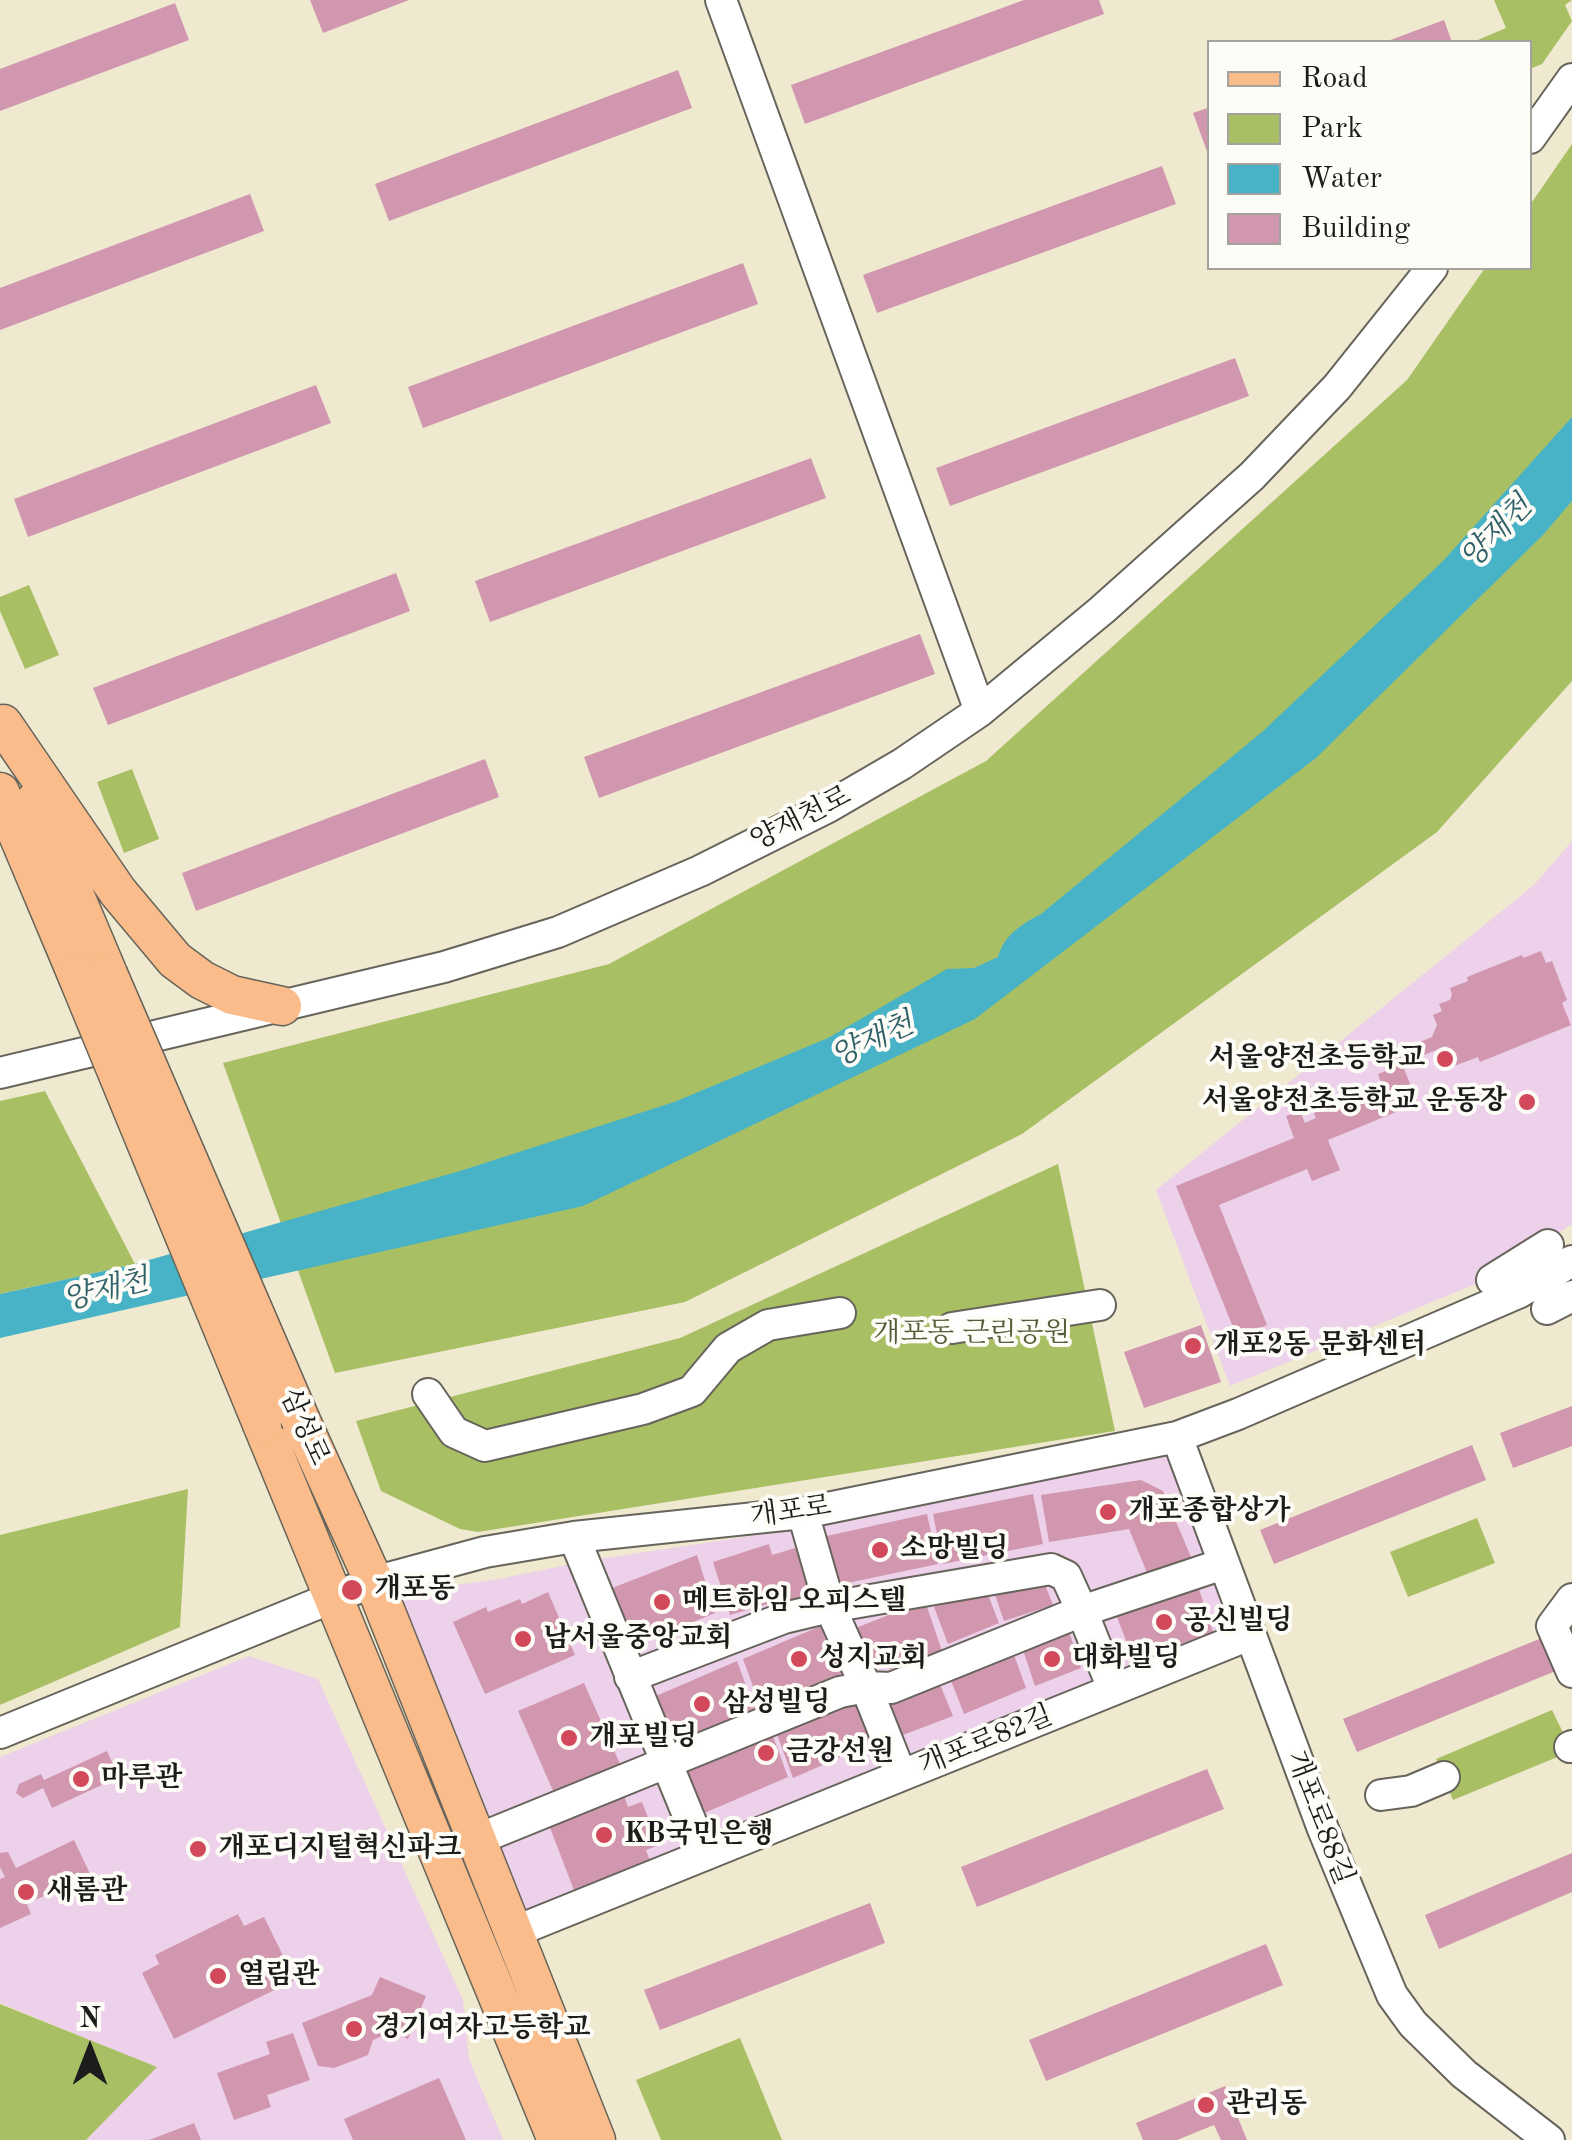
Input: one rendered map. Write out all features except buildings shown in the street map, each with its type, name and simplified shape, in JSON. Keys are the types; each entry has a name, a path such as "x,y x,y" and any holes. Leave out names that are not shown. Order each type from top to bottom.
{"main road":[{"path":"1,721 118,892 176,960 202,980 232,995 282,1006"},
{"name":"삼성로","path":"1,721 262,1424 558,2140"},
{"name":"삼성로","path":"0,792 93,975 374,1582 596,2140"}],"street":[{"path":"722,0 980,711"},
{"path":"1532,135 1572,79"},
{"name":"양재천로","path":"0,1073 444,966 558,932 700,870 828,807 902,764 980,711 1102,610 1252,476 1336,387 1430,270"},
{"path":"1492,1280 1560,1253"},
{"name":"개포로","path":"0,1733 374,1582 484,1552 574,1536 803,1512 1177,1437 1518,1293 1560,1253"},
{"path":"952,1328 1100,1305"},
{"path":"428,1394 454,1432 485,1446 643,1410 692,1390 728,1348 768,1325 840,1313"},
{"name":"개포로88길","path":"1177,1437 1330,1847 1392,1995 1413,2024 1453,2064 1549,2140"},
{"path":"803,1512 830,1607 901,1775"},
{"path":"574,1536 704,1854"},
{"path":"476,1840 840,1692 891,1688 1082,1611 1223,1564"},
{"path":"630,1678 784,1618 1052,1569 1066,1576 1113,1690"},
{"path":"1572,1599 1552,1626 1572,1672"},
{"name":"개포로82길","path":"514,1932 1250,1634"},
{"path":"1380,1794 1412,1791 1444,1778"}],"shaded area":[{"name":"서울양전초등학교","path":"1572,841 1572,1224 1490,1278 1230,1386 1156,1190 1534,885"},
{"path":"1175,1447 1243,1635 521,1920 382,1595 823,1525"},
{"name":"개포디지털혁신파크","path":"249,1656 318,1679 463,2000 469,2059 503,2140 86,2140 156,2067 0,2003 0,1757"}],"green space":[{"path":"1494,0 1572,0 1565,5 1572,21 1542,64 1532,68 1532,40 1478,40 1506,28"},
{"path":"1572,144 1572,681 1437,832 1022,1134 685,1302 335,1373 223,1063 609,964 986,761 1407,380 1484,270 1532,270 1532,202"},
{"path":"29,585 59,655 25,669 0,611 0,597"},
{"path":"132,769 159,839 124,853 97,782"},
{"path":"45,1091 135,1264 0,1294 0,1101"},
{"name":"개포동 근린공원","path":"1058,1164 1115,1431 478,1532 460,1529 381,1491 356,1421 680,1338"},
{"path":"188,1489 180,1627 0,1705 0,1535"},
{"path":"1477,1518 1495,1563 1408,1597 1390,1552"},
{"path":"1552,1710 1572,1751 1453,1800 1436,1759"},
{"path":"0,2004 157,2067 86,2140 0,2140"},
{"path":"740,2038 782,2140 661,2140 636,2080"}],"water":[{"name":"양재천","path":"1572,417 1572,501 1543,535 1316,758 975,1019 583,1206 0,1338 0,1294 135,1264 460,1171 674,1102 828,1038 947,969 974,968 998,957 1015,931 1041,914 1262,732 1443,561"}],"place":[{"name":"서울양전초등학교","path":"1445,1059"},
{"name":"서울양전초등학교 운동장","path":"1527,1102"},
{"name":"개포2동 문화센터","path":"1193,1346"},
{"name":"개포종합상가","path":"1108,1512"},
{"name":"소망빌딩","path":"880,1550"},
{"name":"개포동","path":"352,1590"},
{"name":"메트하임 오피스텔","path":"662,1602"},
{"name":"공신빌딩","path":"1164,1622"},
{"name":"남서울중앙교회","path":"523,1639"},
{"name":"성지교회","path":"799,1659"},
{"name":"대화빌딩","path":"1052,1659"},
{"name":"삼성빌딩","path":"702,1704"},
{"name":"개포빌딩","path":"569,1738"},
{"name":"금강선원","path":"766,1753"},
{"name":"마루관","path":"81,1779"},
{"name":"KB국민은행","path":"604,1835"},
{"name":"개포디지털혁신파크","path":"198,1849"},
{"name":"새롬관","path":"26,1892"},
{"name":"열림관","path":"218,1976"},
{"name":"경기여자고등학교","path":"354,2029"},
{"name":"관리동","path":"1206,2105"}]}
